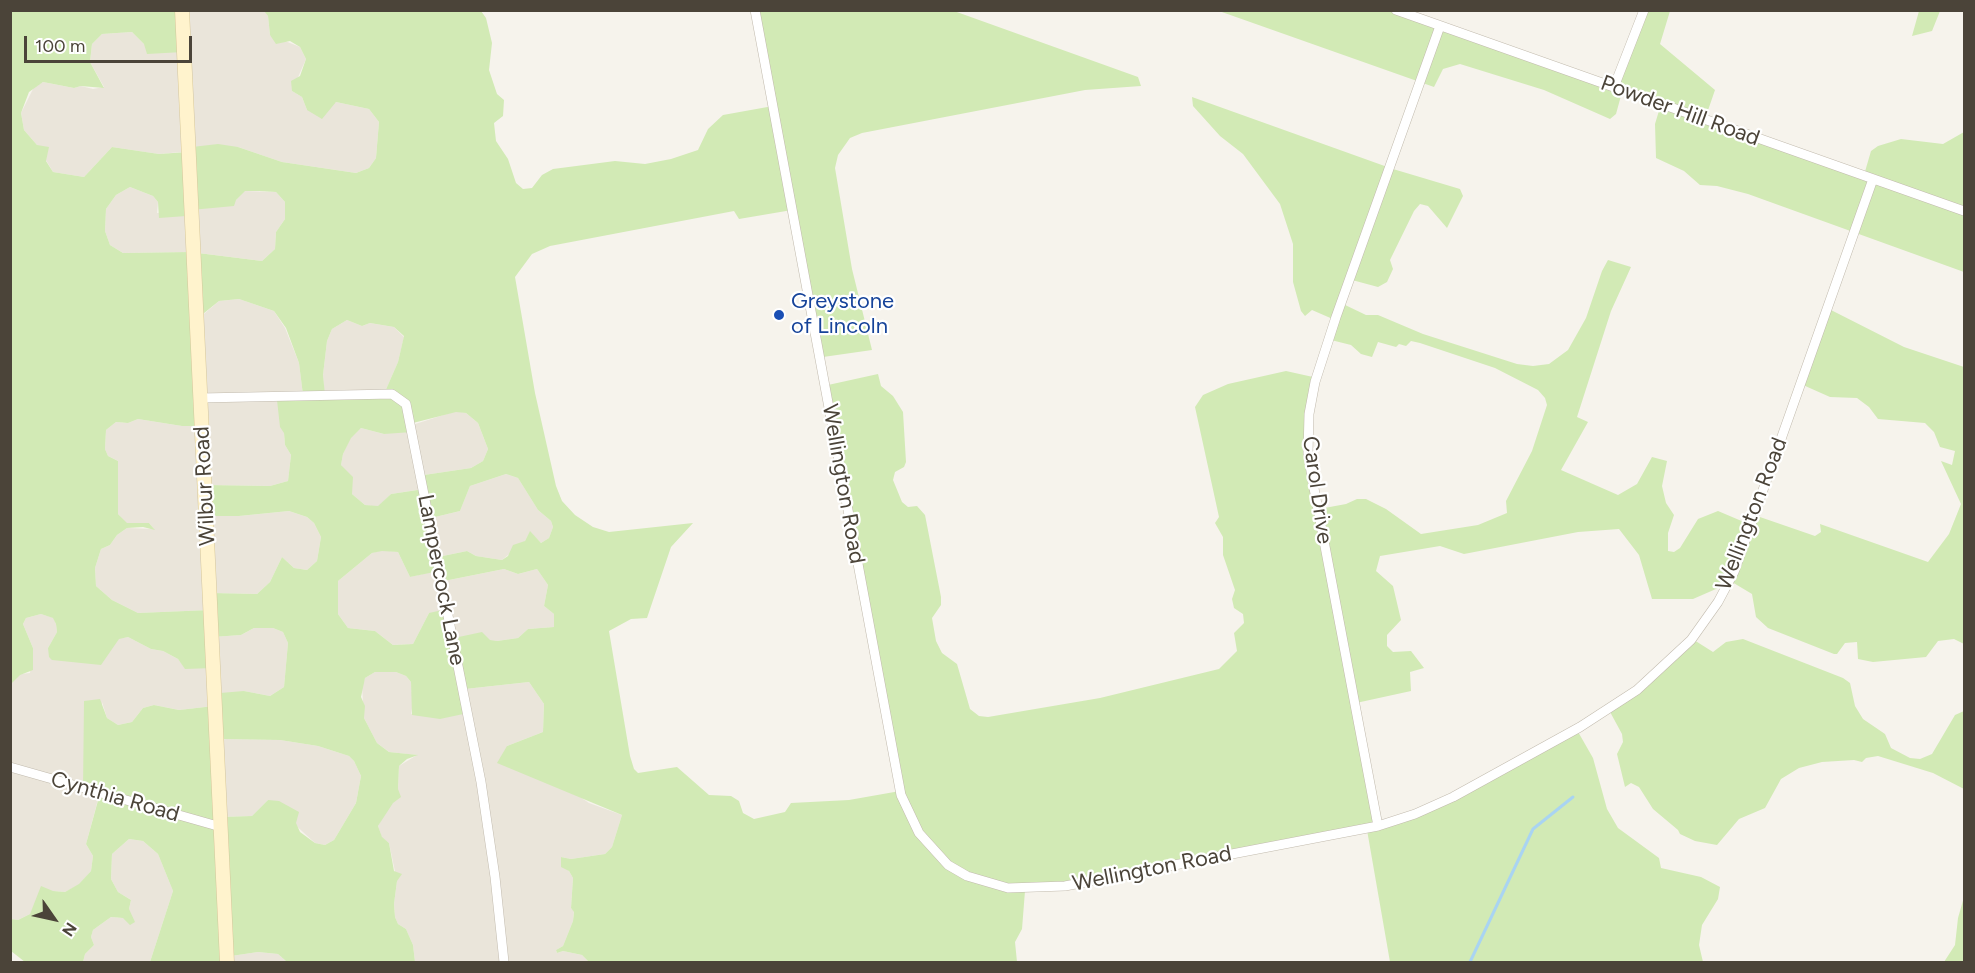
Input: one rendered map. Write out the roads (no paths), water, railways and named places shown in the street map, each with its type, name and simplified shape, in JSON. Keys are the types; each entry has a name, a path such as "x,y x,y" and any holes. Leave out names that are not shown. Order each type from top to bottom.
{"street":[{"name":"Wilbur Road","path":"182,10 227,963"},
{"name":"Wellington Road","path":"755,10 901,795 919,833 948,865 967,876 1008,888 1065,886 1378,826 1416,814 1453,797 1581,726 1637,690 1691,640 1718,602 1734,572 1873,180"},
{"name":"Powder Hill Road","path":"1396,10 1965,211"},
{"path":"1614,87 1644,10"},
{"name":"Carol Drive","path":"1378,826 1313,483 1308,453 1309,414 1315,382 1336,317 1440,26"},
{"name":"Lampercock Lane","path":"201,398 392,394 406,404 481,782 495,877 504,963"},
{"name":"Cynthia Road","path":"10,767 221,827"}],"waterway":[{"path":"1470,962 1533,829 1573,797"}],"place":[{"name":"Greystone of Lincoln","path":"779,315"}]}
